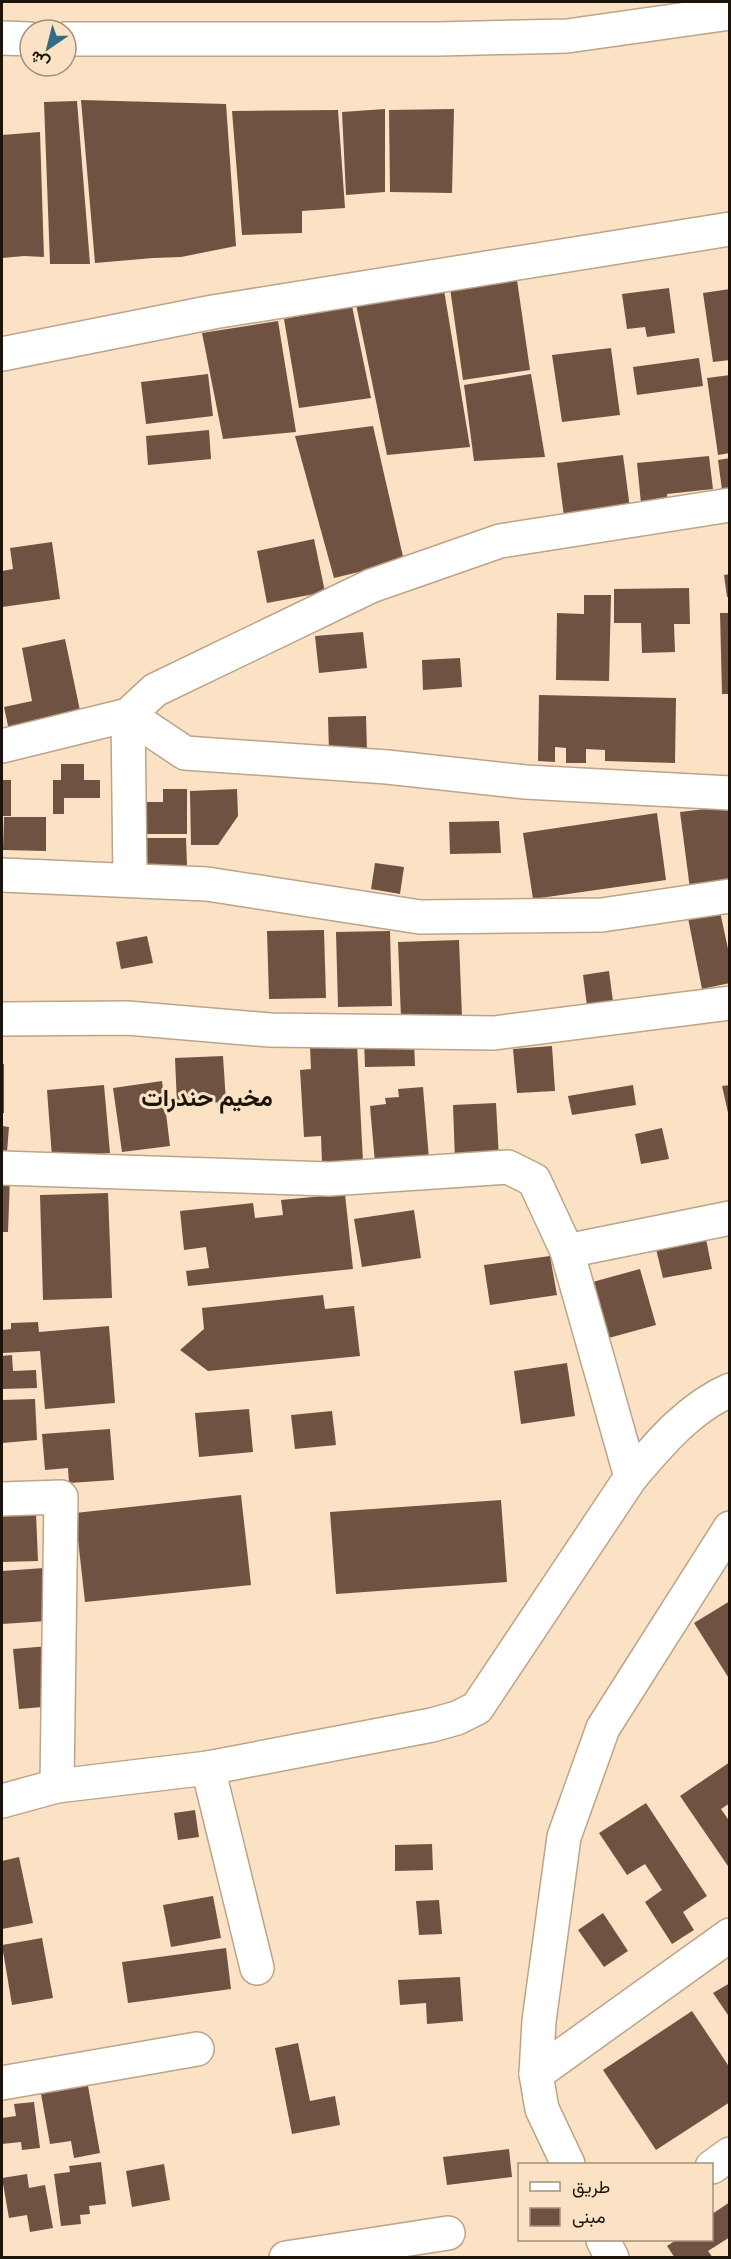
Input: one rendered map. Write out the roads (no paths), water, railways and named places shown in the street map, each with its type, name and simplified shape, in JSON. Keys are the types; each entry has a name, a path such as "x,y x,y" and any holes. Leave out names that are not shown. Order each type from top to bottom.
{"street":[{"path":"78,39 438,39 567,36 729,14"},
{"path":"2,39 18,39"},
{"path":"2,354 236,308 729,229"},
{"path":"2,746 128,715 155,690 382,582 500,541 729,505"},
{"path":"128,715 185,753 387,766 525,782 729,793"},
{"path":"128,715 130,879"},
{"path":"2,875 207,884 420,917 602,915 729,896"},
{"path":"2,1019 127,1018 270,1030 494,1033 729,1003"},
{"path":"2,1168 329,1179 508,1167 534,1180 567,1251 632,1478"},
{"path":"567,1251 729,1218"},
{"path":"2,1801 57,1786 208,1768 432,1725 457,1718 477,1708 632,1478 660,1442 711,1398 729,1390"},
{"path":"2,1498 61,1497 57,1786"},
{"path":"568,2163 542,2109 536,2074 539,2020 564,1837 603,1728 729,1528"},
{"path":"208,1768 257,1968"},
{"path":"536,2074 729,1935"},
{"path":"2,2083 197,2049"},
{"path":"713,2166 729,2154"},
{"path":"286,2258 448,2233"}],"district":[{"name":"مخيم حندرات","path":"207,1098"}]}
